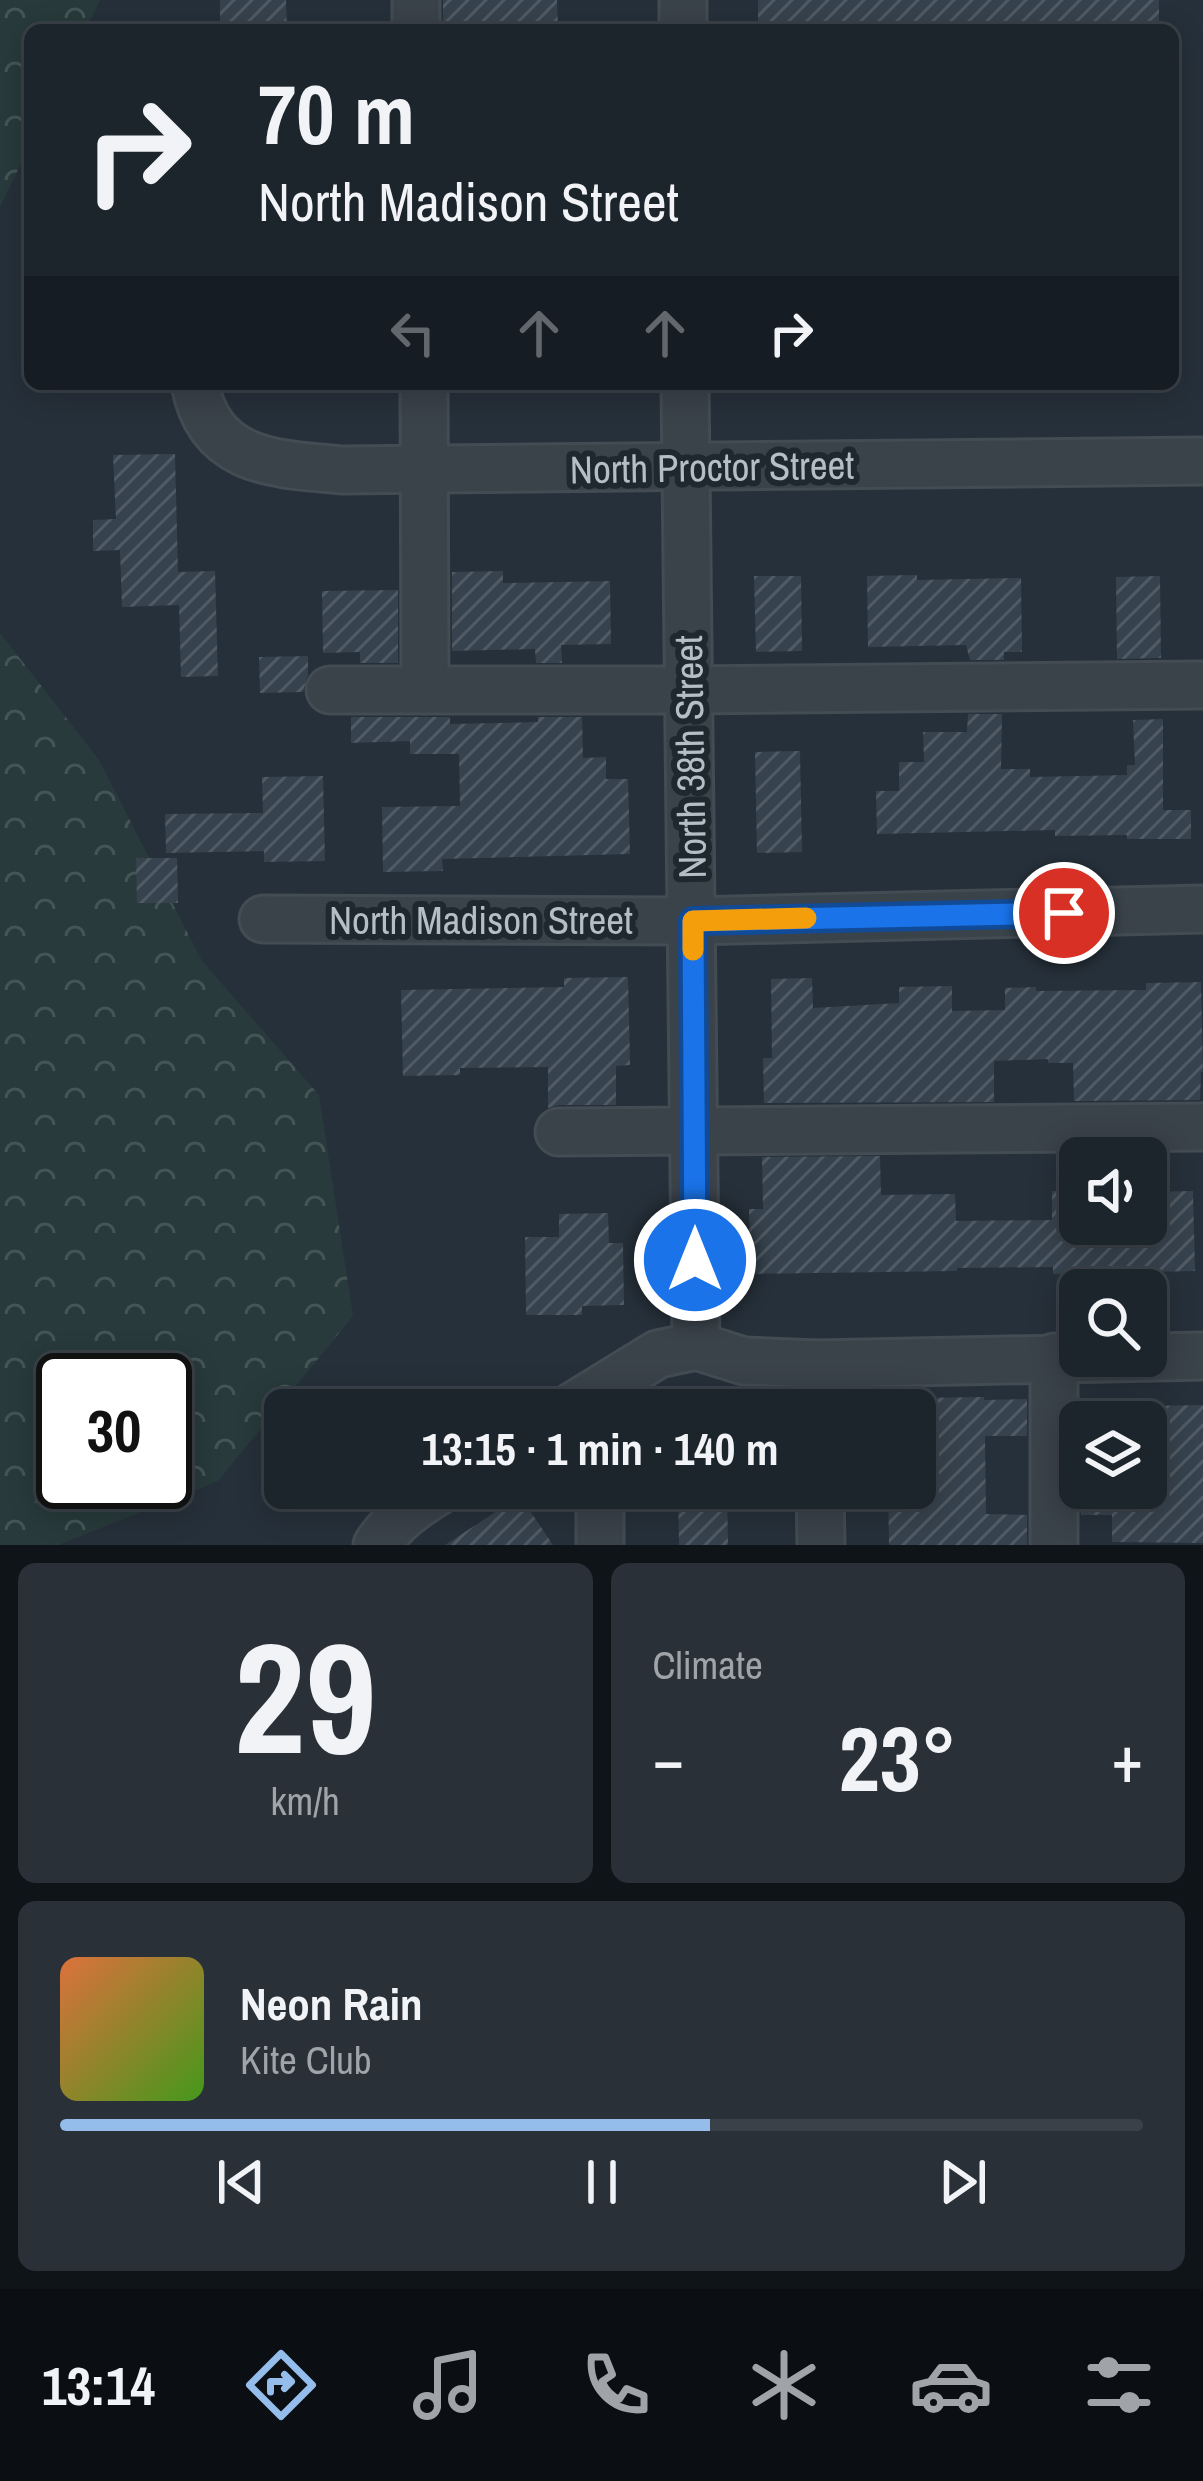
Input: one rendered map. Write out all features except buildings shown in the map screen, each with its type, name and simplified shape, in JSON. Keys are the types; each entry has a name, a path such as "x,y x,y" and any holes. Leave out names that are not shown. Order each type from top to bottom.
{"street":[{"name":"North Proctor Street","path":"196,390 206,420 225,443 281,465 343,470 1203,461"},
{"path":"424,390 424,690"},
{"name":"North 38th Street","path":"685,390 696,1346"},
{"path":"330,690 1203,685"},
{"name":"North Madison Street","path":"263,919 693,921 1203,909"},
{"path":"559,1132 1203,1127"},
{"path":"608,1389 658,1354 696,1346 743,1361 818,1364 1203,1355"},
{"path":"1054,1357 1054,1545"},
{"path":"818,1364 819,1389"},
{"path":"377,1545 410,1509"},
{"path":"600,1509 600,1545"},
{"path":"820,1509 821,1545"}],"green space":[{"path":"0,0 100,0 88,24 24,24 24,157 0,207"},
{"path":"0,633 99,760 202,961 319,1095 353,1316 293,1389 264,1389 264,1425 218,1481 192,1491 192,1353 36,1353 36,1509 148,1509 58,1545 0,1545"}],"slow traffic":[{"path":"693,950 693,921 806,918"}],"route":[{"path":"695,1260 693,921 1064,913"}]}
